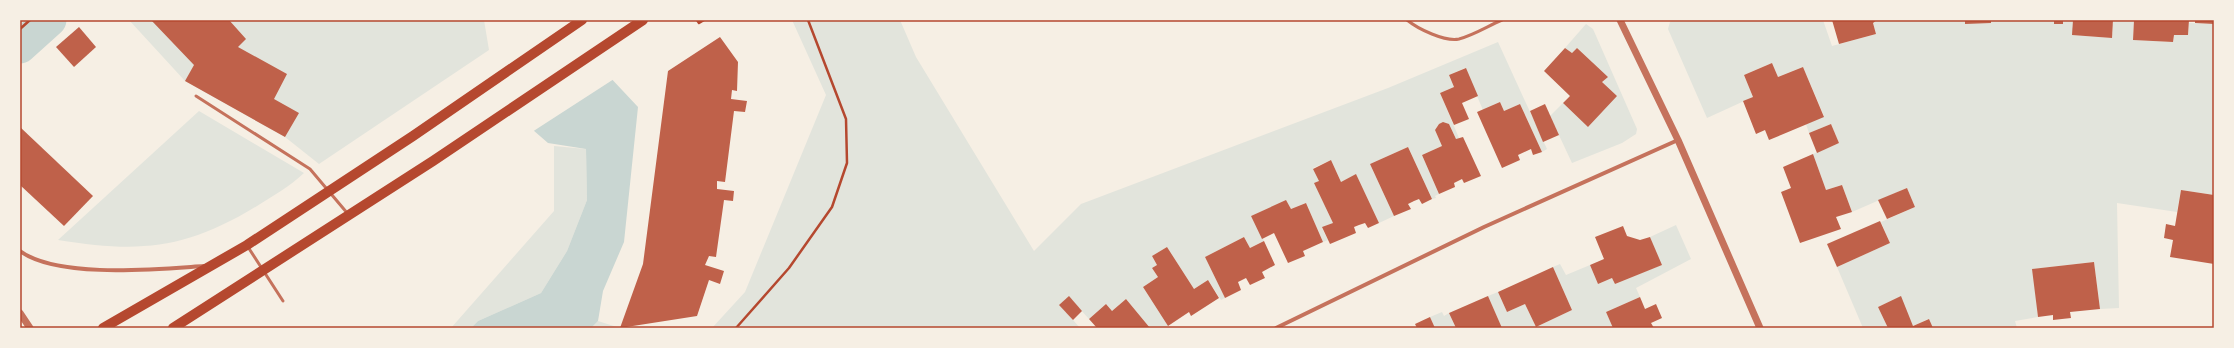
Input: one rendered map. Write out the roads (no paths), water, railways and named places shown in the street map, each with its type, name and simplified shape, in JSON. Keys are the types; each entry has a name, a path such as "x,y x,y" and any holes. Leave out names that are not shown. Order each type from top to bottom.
{"main road":[{"path":"103,328 247,245 413,136 496,77 582,20"},
{"path":"173,328 349,215 606,43 643,20"}],"street":[{"path":"1620,20 1678,140 1760,328"},
{"path":"1276,328 1484,228 1678,140"},
{"path":"20,251 58,265 90,269 126,271 209,266"},
{"path":"20,313 30,328"}],"lane":[{"path":"1407,20 1423,31 1442,37 1458,39 1502,20"},
{"path":"196,96 310,169 330,190 349,215"},
{"path":"247,245 283,301"}],"waterway":[{"path":"20,47 50,20"}]}
